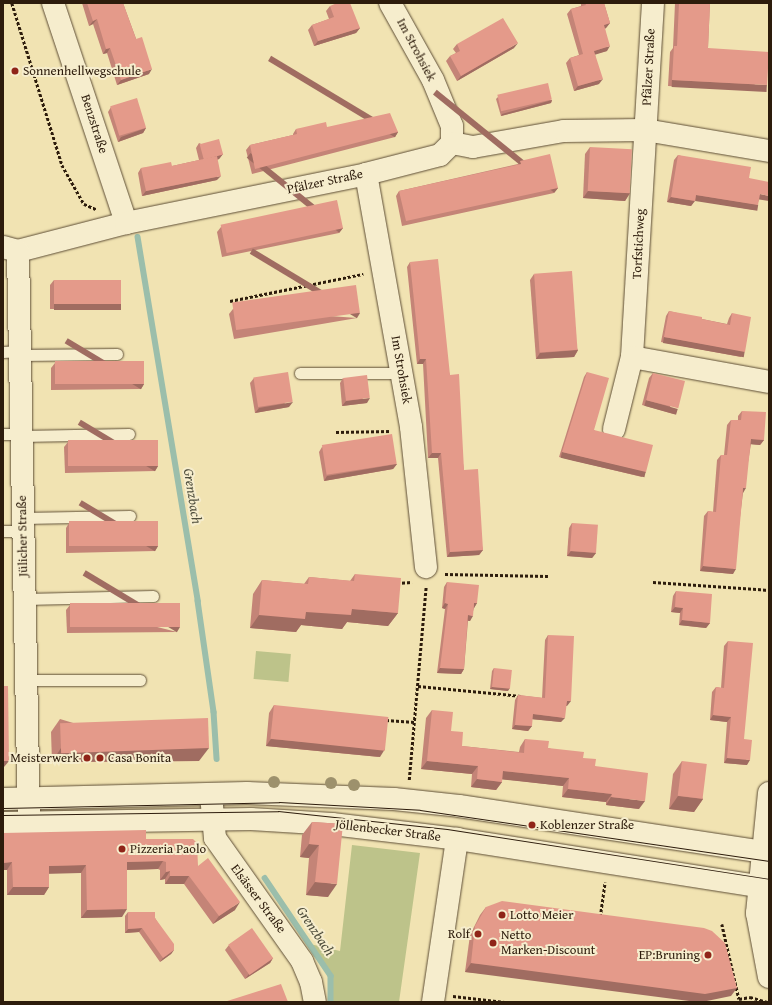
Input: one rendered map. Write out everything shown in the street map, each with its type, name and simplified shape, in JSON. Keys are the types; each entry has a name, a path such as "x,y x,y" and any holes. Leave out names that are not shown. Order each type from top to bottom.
{"street":[{"name":"Benzstraße","path":"53,3 126,223"},
{"name":"Im Strohsiek","path":"390,3 441,100 452,126 452,143"},
{"name":"Pfälzer Straße","path":"645,130 653,3"},
{"path":"452,143 473,146 564,131 645,130 769,151"},
{"name":"Torfstichweg","path":"614,429 632,357 645,130"},
{"name":"Pfälzer Straße","path":"10,249 126,223 366,174 440,155 452,143"},
{"name":"Im Strohsiek","path":"366,174 411,431 426,570"},
{"name":"Jülicher Straße","path":"10,249 14,353 16,527 25,599 29,822"},
{"path":"632,357 769,382"},
{"path":"769,793 764,887 759,928 769,977"},
{"path":"3,799 289,794 425,802 766,852"},
{"name":"Elsässer Straße","path":"211,795 212,819 218,845 302,961 311,982 315,1002"},
{"name":"Jöllenbecker Straße","path":"3,823 212,819 287,820 457,839 764,887"},
{"path":"434,998 457,839"}],"lane":[{"path":"14,353 117,354"},
{"path":"300,373 402,374"},
{"path":"15,434 129,434"},
{"path":"16,527 130,516"},
{"path":"25,599 153,596"},
{"path":"26,680 140,680"}],"path":[{"path":"12,3 62,165 84,204 98,210"},
{"path":"230,301 383,270"},
{"path":"336,432 411,431"},
{"path":"408,786 418,686 426,570"},
{"path":"391,584 414,582 426,570 548,576"},
{"path":"653,582 769,590"},
{"path":"418,686 526,697"},
{"path":"381,719 414,722"},
{"path":"599,923 608,862"},
{"path":"722,924 740,999 750,997 768,1002"},
{"path":"434,998 505,1002"}],"green space":[{"path":"256,651 291,654 288,682 254,679"},
{"path":"352,845 420,853 399,1002 328,1002 329,975 310,944 340,951"}],"building":[{"path":"87,3 123,3 136,39 142,37 152,69 121,80 110,48 106,49 97,19 93,21"},
{"path":"337,3 350,3 360,28 318,41 312,25 334,17 330,6"},
{"path":"585,3 604,3 610,23 604,25 610,46 594,51 603,79 578,86 570,58 583,54 571,9 586,5"},
{"path":"679,3 710,3 708,48 769,52 767,85 672,80 674,46 677,46"},
{"path":"503,18 518,43 461,76 450,56 460,51 457,44"},
{"path":"548,83 552,100 501,111 497,95"},
{"path":"137,98 146,128 119,136 110,106"},
{"path":"390,113 398,132 255,169 250,145 297,134 296,129 326,122 327,127"},
{"path":"219,139 223,154 204,160 200,144"},
{"path":"590,147 632,149 630,193 588,191"},
{"path":"550,154 558,188 406,221 399,191 521,164 520,161"},
{"path":"678,155 751,167 749,178 769,182 769,196 760,194 758,205 696,195 695,201 671,197"},
{"path":"217,156 221,176 146,191 141,168 171,162 172,166"},
{"path":"337,200 343,228 227,253 221,225"},
{"path":"438,259 450,375 459,374 464,470 478,469 483,550 450,552 441,453 432,453 426,359 420,359 410,262"},
{"path":"572,271 578,350 540,352 534,274"},
{"path":"54,280 121,280 121,304 54,304"},
{"path":"356,285 360,313 236,330 232,302"},
{"path":"669,311 702,317 702,319 730,325 732,313 751,317 745,352 664,337"},
{"path":"55,361 144,361 144,384 55,384"},
{"path":"288,372 293,402 258,407 253,377"},
{"path":"587,372 609,378 594,430 653,445 646,472 562,452"},
{"path":"653,373 685,381 678,408 646,400"},
{"path":"367,375 370,398 346,401 343,378"},
{"path":"742,411 766,412 764,440 751,439 746,488 743,488 736,569 703,566 708,511 716,512 721,455 727,455 731,420 741,420"},
{"path":"392,434 397,464 327,475 322,445"},
{"path":"68,440 158,440 158,466 68,466"},
{"path":"69,521 158,521 158,546 69,546"},
{"path":"572,523 598,525 596,553 570,551"},
{"path":"355,574 401,578 398,613 352,609 351,615 306,612 305,619 259,615 262,580 308,584 309,577 354,581"},
{"path":"447,582 479,585 477,603 474,603 473,616 468,615 464,669 440,668 448,604 445,603"},
{"path":"676,591 712,594 710,623 682,620 683,608 675,607"},
{"path":"70,603 180,603 180,627 70,627"},
{"path":"548,635 574,636 571,701 567,701 565,718 533,714 532,726 515,725 518,695 545,698"},
{"path":"728,641 753,643 744,739 752,740 750,760 727,758 731,717 713,715 716,687 724,688"},
{"path":"494,668 512,670 510,689 492,687"},
{"path":"3,686 8,686 9,761 3,761"},
{"path":"274,705 388,717 385,751 270,739"},
{"path":"432,710 453,712 451,731 463,732 462,746 524,753 525,739 549,741 548,748 584,752 583,758 596,759 595,766 648,773 645,801 611,797 612,794 568,789 569,778 503,771 502,782 477,779 478,766 427,761"},
{"path":"208,718 209,748 61,753 60,723"},
{"path":"682,761 707,764 703,799 678,796"},
{"path":"312,822 343,824 337,884 315,882 319,845 309,844"},
{"path":"146,830 146,839 193,839 197,843 198,866 208,858 240,902 219,916 189,876 170,876 170,871 166,872 166,862 127,862 127,909 87,910 86,865 49,866 49,887 13,887 12,862 3,863 3,833"},
{"path":"502,901 704,928 712,931 725,943 737,988 705,994 471,963 475,926 486,907"},
{"path":"128,912 155,912 155,918 174,944 174,950 163,958 142,928 128,929"},
{"path":"252,928 273,958 249,975 228,945"},
{"path":"281,984 288,1002 224,1002"}],"waterway":[{"name":"Grenzbach","path":"138,237 198,601 214,712 217,759"},
{"name":"Grenzbach","path":"265,878 331,976 331,1002"}],"tram line":[{"path":"3,808 279,802 420,810 769,861"},
{"path":"3,815 278,811 447,829 769,879"}],"place":[{"name":"Sonnenhellwegschule","path":"15,71"},
{"name":"Meisterwerk","path":"87,758"},
{"name":"Casa Bonita","path":"100,758"},
{"name":"Koblenzer Straße","path":"532,825"},
{"name":"Pizzeria Paolo","path":"122,849"},
{"name":"Lotto Meier","path":"502,915"},
{"name":"Rolf","path":"478,934"},
{"name":"Netto Marken-Discount","path":"493,943"},
{"name":"EP:Bruning","path":"708,955"}]}
